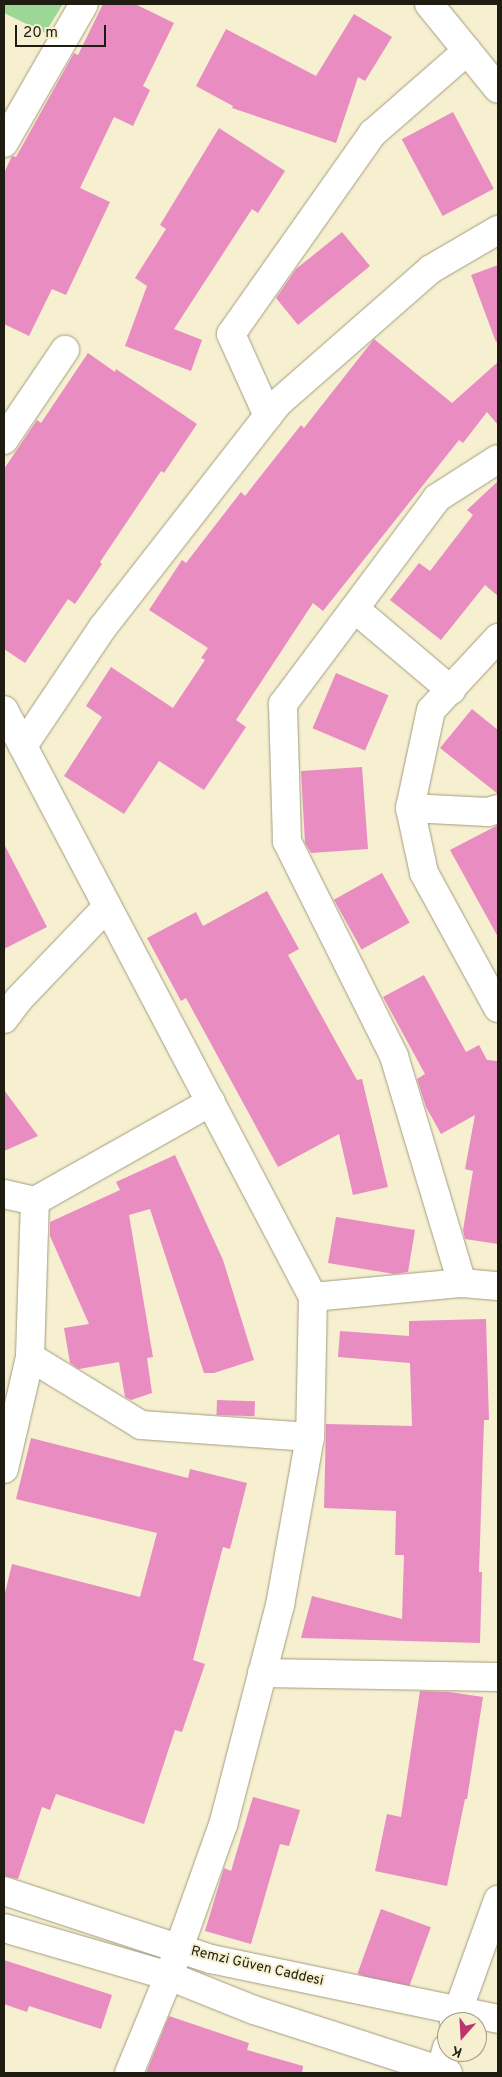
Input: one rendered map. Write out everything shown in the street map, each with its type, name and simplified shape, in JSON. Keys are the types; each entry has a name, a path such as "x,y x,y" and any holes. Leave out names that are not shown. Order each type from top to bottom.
{"street":[{"path":"4,143 84,4"},
{"path":"429,4 498,89"},
{"path":"268,416 230,334 373,133 467,51"},
{"path":"22,746 103,627 278,403 430,269 498,230"},
{"path":"4,440 65,350"},
{"path":"462,1283 394,1056 287,842 283,704 437,498 498,459"},
{"path":"355,609 450,690"},
{"path":"498,638 431,710 410,808 424,873 498,1008"},
{"path":"4,710 313,1297 310,1437 280,1604 223,1825 169,1976 129,2073"},
{"path":"410,808 488,812 498,809"},
{"path":"4,1020 19,999 107,906"},
{"path":"4,1194 35,1201 211,1102"},
{"path":"4,1469 30,1357 35,1201"},
{"path":"313,1297 462,1283 498,1286"},
{"path":"30,1357 142,1425 310,1437"},
{"path":"262,1673 498,1677"},
{"name":"Remzi Güven Caddesi","path":"4,1891 211,1959 437,2013"},
{"path":"458,2012 498,1900"},
{"path":"4,1928 169,1976 254,2010 444,2067"}],"green space":[{"path":"4,4 63,4 45,33 4,13"}],"building":[{"path":"103,4 135,4 174,23 143,86 150,90 133,126 114,117 80,188 110,202 66,295 52,289 29,336 4,324 4,173 12,156 16,157 74,53 78,55"},
{"path":"354,14 392,37 365,81 358,77 336,143 232,108 233,106 196,86 226,29 316,76"},
{"path":"453,112 494,189 443,216 402,139"},
{"path":"219,128 285,171 258,213 252,209 174,329 202,340 191,371 125,346 147,286 135,278 166,229 160,225"},
{"path":"342,232 370,266 298,325 276,298 296,269"},
{"path":"498,265 498,341 496,342 471,275"},
{"path":"374,339 452,403 498,362 498,425 487,412 463,443 459,440 323,611 313,603 236,720 246,727 204,790 159,761 124,814 64,776 102,717 86,706 111,667 173,708 205,660 201,658 208,648 149,610 182,560 186,563 241,492 245,496 301,425 304,428"},
{"path":"88,353 115,372 116,369 197,424 164,473 161,471 100,562 102,564 75,604 68,599 25,663 4,649 4,469 37,420 41,423"},
{"path":"498,481 498,596 485,585 441,640 390,600 419,563 430,571 473,515 467,510"},
{"path":"336,673 388,695 365,751 313,728"},
{"path":"472,709 498,730 498,794 440,748"},
{"path":"362,767 368,849 311,853 305,843 301,771"},
{"path":"498,825 498,937 450,850"},
{"path":"4,844 47,927 4,949"},
{"path":"382,873 410,923 362,950 334,900"},
{"path":"267,891 299,949 288,955 357,1080 362,1079 388,1187 353,1195 339,1134 278,1167 186,998 181,1001 147,938 196,912 203,926"},
{"path":"424,975 466,1052 479,1045 487,1060 498,1061 498,1244 465,1239 463,1230 473,1171 465,1169 475,1115 441,1134 426,1107 417,1079 425,1074 383,997"},
{"path":"4,1090 38,1136 4,1151"},
{"path":"175,1155 223,1260 254,1360 214,1373 204,1373 150,1209 129,1215 153,1357 147,1358 152,1393 131,1400 125,1397 119,1362 79,1369 70,1363 64,1328 89,1324 50,1236 50,1222 120,1190 116,1182"},
{"path":"336,1217 415,1230 408,1272 394,1274 328,1263"},
{"path":"486,1319 489,1420 484,1420 479,1572 482,1572 480,1643 301,1638 312,1596 402,1619 404,1555 395,1555 396,1511 324,1508 326,1424 412,1426 410,1363 338,1357 340,1331 409,1336 409,1321"},
{"path":"217,1400 255,1401 254,1416 216,1415"},
{"path":"31,1438 188,1478 190,1469 247,1483 230,1549 223,1547 193,1660 205,1664 182,1732 175,1730 144,1824 56,1794 50,1810 42,1807 18,1879 4,1876 4,1597 12,1564 140,1597 157,1533 16,1499"},
{"path":"420,1691 449,1692 483,1697 467,1799 465,1799 447,1886 375,1871 387,1814 401,1817"},
{"path":"253,1797 300,1810 289,1846 280,1844 251,1944 205,1931 224,1868 231,1871"},
{"path":"381,1909 431,1927 407,1992 357,1974"},
{"path":"4,1960 112,1995 101,2029 29,2006 27,2012 4,2004"},
{"path":"169,2016 249,2043 247,2050 303,2066 302,2073 146,2073"}]}
